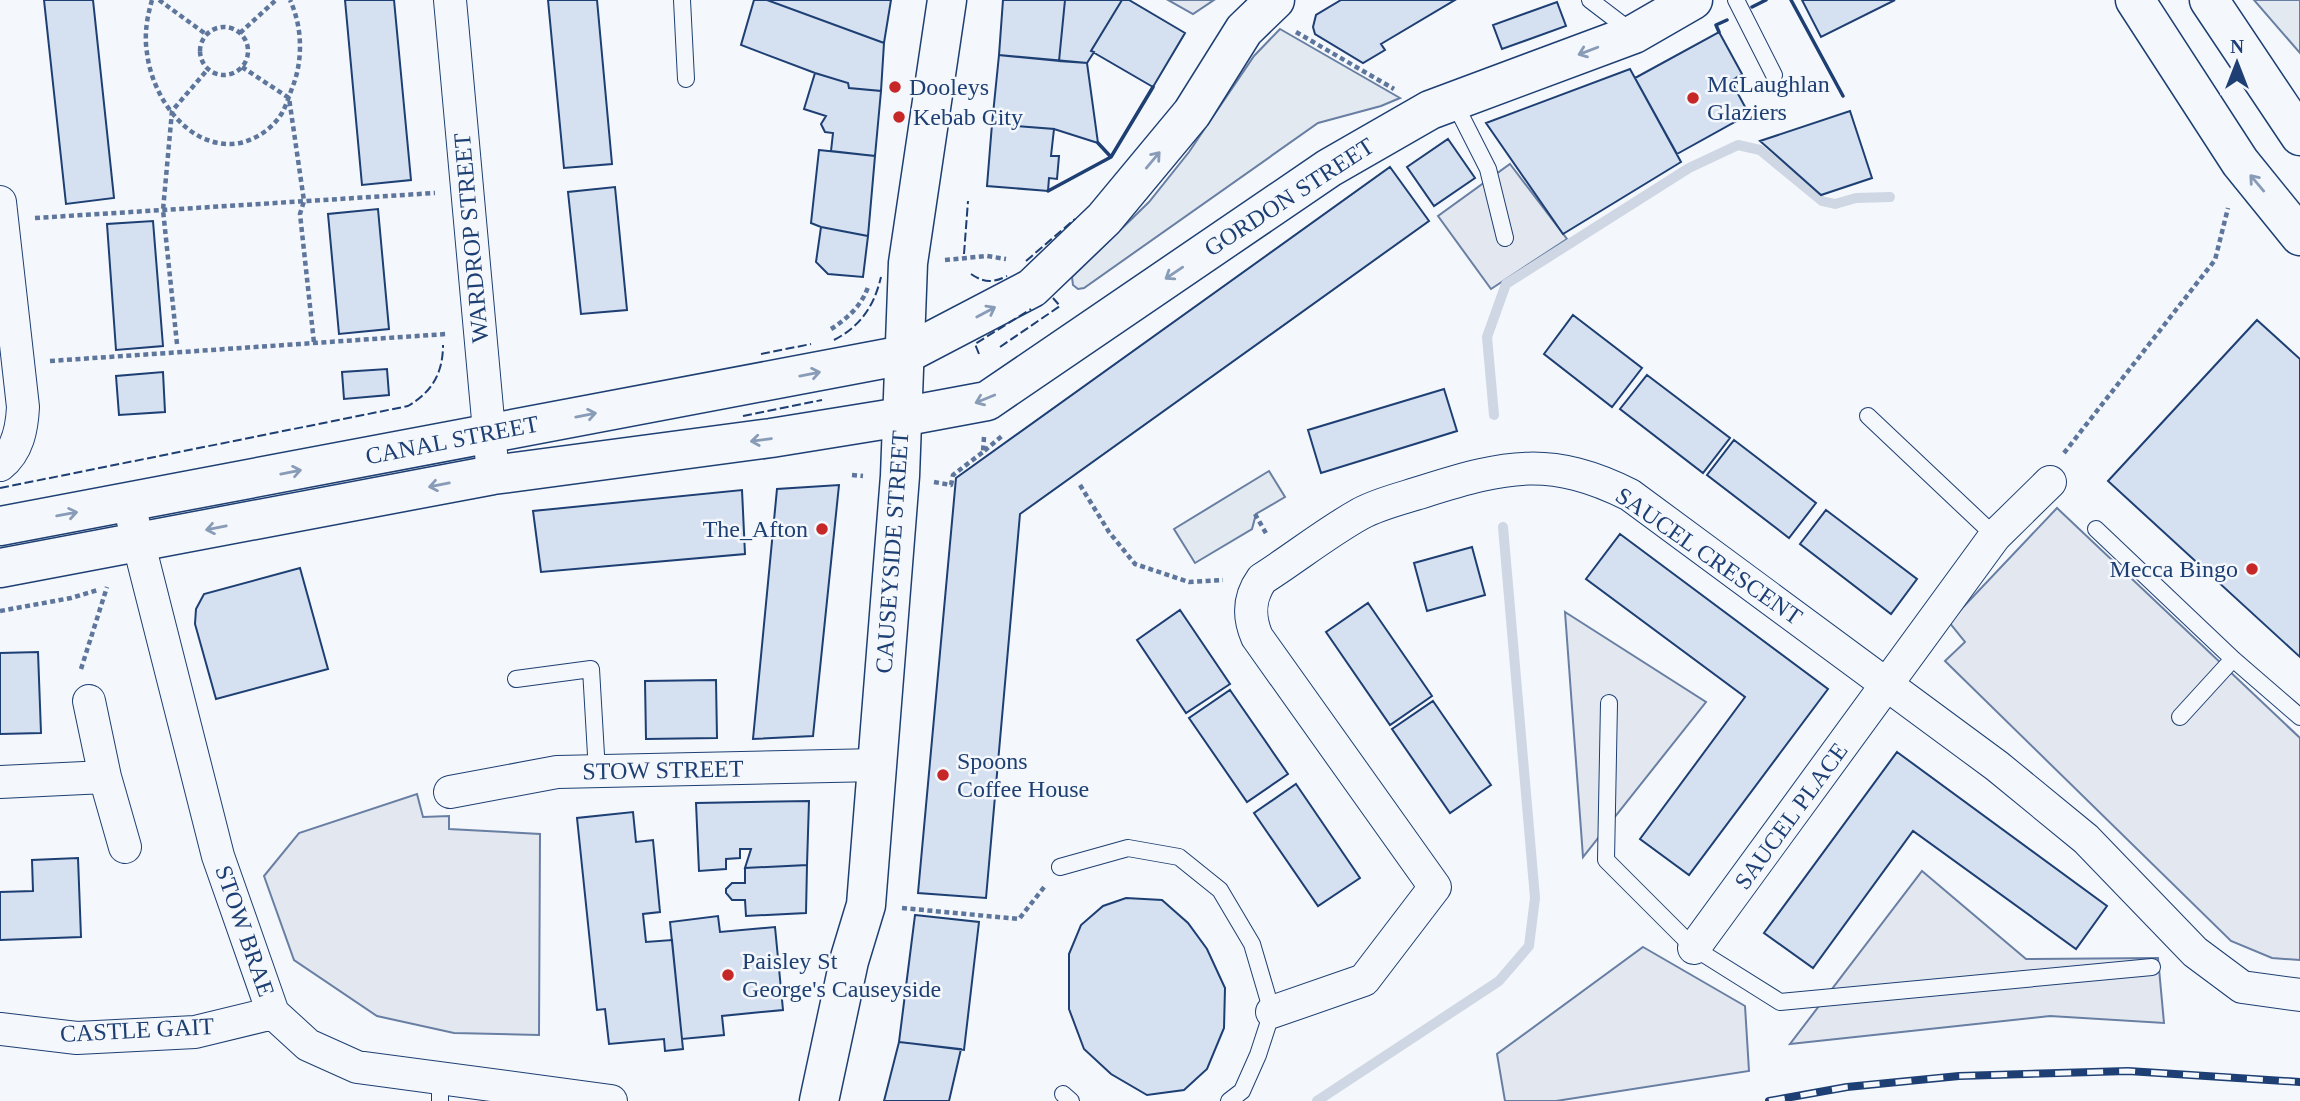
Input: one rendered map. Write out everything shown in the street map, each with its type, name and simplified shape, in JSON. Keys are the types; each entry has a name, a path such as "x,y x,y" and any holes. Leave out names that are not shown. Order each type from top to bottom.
{"main road":[{"name":"CAUSEYSIDE STREET","path":"819,1101 849,961 866,905 900,476 908,263 947,0"},
{"name":"GORDON STREET","path":"901,418 987,401 1329,168 1442,106 1634,34 1693,0"},
{"path":"2135,0 2240,163 2300,236"},
{"path":"2210,0 2300,136"},
{"path":"904,355 1032,288 1095,228 1192,113 1244,30 1268,6"},
{"name":"CANAL STREET","path":"0,526 904,355"},
{"name":"CANAL STREET","path":"0,568 494,475 901,418"}],"street":[{"name":"WARDROP STREET","path":"450,0 494,475"},
{"path":"0,465 16,445 22,428 23,407 18,363 7,328 1,211"},
{"name":"SAUCEL CRESCENT","path":"1262,579 1361,514 1387,504 1465,478 1497,471 1553,468 1580,473 1630,495 1997,766 2086,839 2195,952 2242,986 2300,995"},
{"name":"SAUCEL PLACE","path":"1694,948 1995,536 2050,482"},
{"name":"STOW BRAE","path":"127,503 218,856 273,1013 308,1045 357,1067 440,1090 611,1101"},
{"path":"1262,579 1254,590 1251,602 1253,626 1257,636 1435,887 1364,980 1272,1012"},
{"path":"89,701 105,777 125,848"},
{"name":"STOW STREET","path":"450,792 557,772 877,765"},
{"path":"0,782 105,777"},
{"name":"CASTLE GAIT","path":"0,1029 77,1038 195,1032 273,1013"}],"lane":[{"path":"682,0 685,79"},
{"path":"1590,0 1634,34"},
{"path":"1736,0 1774,75"},
{"path":"1442,106 1488,169 1505,238"},
{"path":"1868,416 1995,536"},
{"path":"2096,529 2233,659 2300,717"},
{"path":"2180,717 2233,659"},
{"path":"516,679 591,669 597,772"},
{"path":"1609,703 1606,860 1694,948 1780,1002 2151,967"},
{"path":"1060,867 1128,848 1178,857 1220,890 1252,944 1272,1012 1258,1055 1242,1091 1229,1101"}],"path":[{"path":"152,0 146,32 146,53 156,84 172,111 191,133 205,140 233,144 262,134 274,124 289,98 297,74 300,50 298,24 290,0"},
{"path":"159,0 207,35"},
{"path":"240,33 276,0"},
{"path":"1268,6 1442,106"},
{"path":"222,27 232,28 240,33 248,50 242,67 225,76 208,69 201,52 207,35 222,27"},
{"path":"242,67 289,98 304,201 300,214 314,343"},
{"path":"177,344 163,210 172,111 208,69"},
{"path":"2050,482 2057,461 2216,260 2240,163"},
{"path":"1,211 163,210 467,191"},
{"path":"18,363 479,332"},
{"path":"1080,485 1109,532 1135,564 1189,582 1262,579"},
{"path":"0,611 71,598 107,587"},
{"path":"866,905 1019,919 1060,867"}],"shaded area":[{"path":"1168,0 1214,0 1193,14"},
{"path":"2254,0 2300,0 2300,53"},
{"path":"1280,29 1400,98 1381,106 1318,123 1084,288 1078,289 1073,285 1072,277 1149,202 1189,152 1254,56"},
{"path":"1510,164 1567,239 1491,289 1438,216"},
{"path":"1269,471 1285,497 1256,514 1252,529 1195,563 1174,529"},
{"path":"2057,508 2300,738 2300,960 2272,958 2231,941 1945,661 1965,642 1949,622"},
{"path":"1565,612 1706,702 1583,857"},
{"path":"417,794 423,817 449,816 449,829 540,834 539,1035 454,1033 377,1016 294,960 264,876 299,833"},
{"path":"1922,871 2026,959 2158,958 2164,1023 2050,1016 1790,1044"},
{"path":"1643,947 1745,1006 1749,1071 1556,1101 1505,1101 1497,1054"}],"building":[{"path":"44,0 93,0 114,198 66,204"},
{"path":"345,0 394,0 411,180 362,185"},
{"path":"548,0 597,0 612,164 564,168"},
{"path":"754,0 767,0 884,43 881,91 849,88 848,83 741,45"},
{"path":"767,0 891,0 884,43"},
{"path":"1003,0 1065,0 1059,61 999,55"},
{"path":"1065,0 1122,0 1091,51 1094,52 1087,63 1059,61"},
{"path":"1122,0 1129,0 1185,33 1153,87 1091,51"},
{"path":"1341,0 1455,0 1381,44 1385,50 1363,63 1315,34 1313,27 1316,15"},
{"path":"1802,0 1895,0 1821,37"},
{"path":"1557,2 1566,26 1502,49 1493,25"},
{"name":"McLaughlan Glaziers","path":"1719,32 1742,74 1731,81 1749,114 1677,154 1635,78"},
{"path":"999,55 1087,63 1098,143 1054,129 992,124"},
{"path":"1630,69 1681,162 1563,234 1486,123"},
{"path":"815,73 848,83 849,88 881,91 875,156 831,151 833,133 825,132 821,124 826,116 804,109"},
{"path":"1850,111 1872,178 1821,195 1760,141"},
{"path":"992,124 1054,129 1051,156 1059,156 1057,179 1049,178 1048,191 987,186"},
{"path":"1448,139 1475,178 1434,206 1407,167"},
{"path":"819,150 875,156 868,236 811,223"},
{"path":"1390,167 1429,221 1020,514 986,898 918,893 956,478"},
{"path":"615,187 627,310 581,314 568,192"},
{"path":"378,209 389,329 339,334 328,214"},
{"path":"153,221 163,346 116,350 107,224"},
{"path":"821,227 868,236 863,277 828,274 816,262"},
{"path":"1573,315 1642,368 1612,407 1544,354"},
{"name":"Mecca Bingo","path":"2257,320 2300,359 2300,657 2108,481"},
{"path":"387,369 389,395 344,399 342,372"},
{"path":"163,372 165,412 119,415 116,376"},
{"path":"1647,375 1730,438 1703,473 1620,409"},
{"path":"1444,389 1457,431 1321,473 1308,430"},
{"path":"1734,440 1816,503 1789,538 1707,475"},
{"path":"839,485 813,736 753,739 777,489"},
{"path":"742,490 745,554 541,572 533,511"},
{"path":"1826,510 1917,579 1891,614 1800,544"},
{"path":"1620,534 1828,689 1689,875 1640,839 1745,697 1586,579"},
{"path":"1472,547 1485,595 1427,611 1414,563"},
{"path":"300,568 328,669 216,699 195,624 196,609 204,594"},
{"path":"1368,603 1432,696 1390,725 1326,632"},
{"path":"1180,610 1230,684 1186,713 1137,640"},
{"path":"38,652 41,733 0,734 0,653"},
{"path":"716,680 717,738 646,739 645,681"},
{"path":"1230,690 1288,774 1247,802 1189,718"},
{"path":"1433,701 1491,785 1450,813 1392,729"},
{"path":"1897,752 2107,906 2076,949 1913,831 1813,968 1764,933"},
{"path":"1296,784 1360,878 1318,906 1254,813"},
{"path":"809,801 807,865 745,868 751,849 740,849 740,858 726,859 726,869 699,871 696,803"},
{"path":"633,812 636,842 653,840 660,912 643,914 646,942 672,940 683,1049 665,1051 664,1039 609,1044 605,1009 597,1010 577,818"},
{"path":"78,858 81,937 0,940 0,892 33,891 32,860"},
{"path":"807,865 806,913 746,916 745,900 732,900 726,893 732,883 745,883 745,868"},
{"path":"1126,898 1162,900 1188,923 1207,949 1225,988 1224,1028 1207,1069 1184,1090 1147,1095 1111,1074 1084,1049 1069,1009 1069,954 1081,925 1103,906"},
{"path":"915,915 979,922 964,1050 899,1042"},
{"name":"Paisley St George's Causeyside","path":"718,916 720,932 775,927 783,1010 722,1016 724,1035 682,1039 670,922"},
{"path":"899,1042 961,1049 949,1101 884,1101"}],"waterway":[{"path":"1494,415 1487,337 1506,284 1689,168 1738,145 1760,150 1822,201 1835,204 1856,198 1890,197"},
{"path":"1317,1101 1499,981 1529,946 1535,898 1503,527"}],"railway":[{"path":"1769,1101 1847,1087 1959,1076 2128,1071 2300,1082"}],"fence":[{"path":"964,254 968,201"},
{"path":"1026,261 1075,219"},
{"path":"971,274 989,281 1007,276"},
{"path":"834,340 852,328 865,314 875,297 881,277"},
{"path":"1000,347 1060,306 1053,298"},
{"path":"979,354 975,344 1031,309"},
{"path":"761,354 811,344"},
{"path":"0,488 408,406 430,388 441,364 443,345"},
{"path":"743,416 822,400"}],"wall":[{"path":"1752,7 1766,0"},
{"path":"1791,0 1843,96"},
{"path":"1719,32 1716,25 1727,20"},
{"path":"1048,191 1111,157 1153,87"},
{"path":"1098,143 1111,157"}],"place":[{"name":"Dooleys","path":"895,87"},
{"name":"McLaughlan Glaziers","path":"1693,98"},
{"name":"Kebab City","path":"899,117"},
{"name":"The_Afton","path":"822,529"},
{"name":"Mecca Bingo","path":"2252,569"},
{"name":"Spoons Coffee House","path":"943,775"},
{"name":"Paisley St George's Causeyside","path":"728,975"}]}
